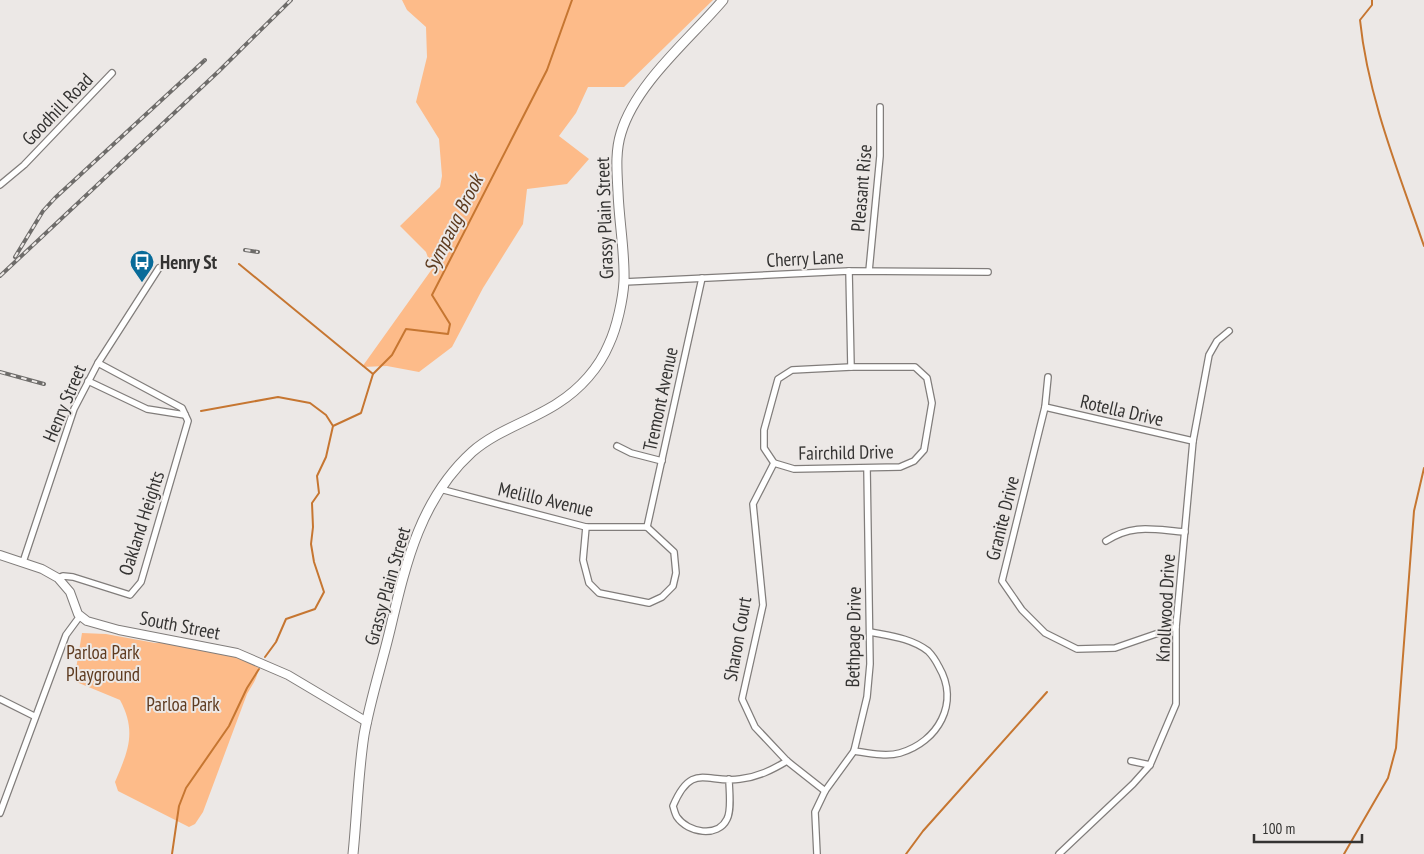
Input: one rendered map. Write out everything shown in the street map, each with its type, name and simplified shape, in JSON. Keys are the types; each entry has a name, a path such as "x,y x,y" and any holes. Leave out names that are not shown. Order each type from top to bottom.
{"main road":[{"name":"Grassy Plain Street","path":"353,854 364,735 408,559 418,530 440,489 455,469 474,450 497,435 558,404 580,387 596,368 610,344 624,282 616,161 620,134 629,113 655,75 724,0"}],"street":[{"name":"Goodhill Road","path":"0,185 24,166 112,73"},
{"name":"Pleasant Rise","path":"869,271 880,156 880,108"},
{"name":"Henry Street","path":"23,562 74,409 98,363 159,268"},
{"name":"Cherry Lane","path":"624,282 849,271 988,272"},
{"path":"849,271 852,367"},
{"name":"Tremont Avenue","path":"647,527 702,278"},
{"name":"Knollwood Drive","path":"1059,854 1133,784 1150,765 1176,704 1176,627 1193,442 1209,356 1217,342 1229,331"},
{"path":"98,363 182,408 185,415"},
{"name":"Fairchild Drive","path":"852,367 915,367 927,378 932,403 924,450 914,461 900,467 794,469 774,463 764,448 764,430 778,379 792,370 852,367"},
{"name":"Granite Drive","path":"1048,377 1045,407 1002,581 1022,610 1045,633 1077,649 1115,648 1176,627"},
{"path":"88,381 147,409 185,415"},
{"name":"Rotella Drive","path":"1045,407 1193,442"},
{"name":"Oakland Heights","path":"58,578 73,577 130,595 141,582 188,421 185,415"},
{"path":"617,446 631,454 662,461"},
{"name":"Sharon Court","path":"774,463 753,504 763,605 742,699 755,727 788,761 825,791"},
{"name":"Bethpage Drive","path":"817,854 815,812 825,791 854,751 867,697 870,632 867,468"},
{"name":"Melillo Avenue","path":"440,489 586,527 647,527"},
{"path":"586,527 583,560 589,582 600,593 649,603 662,597 673,586 676,573 674,552 647,527"},
{"path":"1106,541 1118,533 1136,529 1185,532"},
{"path":"0,555 42,569 58,578 70,592 80,616 66,636 34,716 0,812"},
{"name":"South Street","path":"80,616 87,621 104,626 237,653 288,675 368,722"},
{"path":"854,751 898,754 924,742 939,726 946,707 947,692 944,676 929,652 910,641 870,632"},
{"path":"0,698 34,716"},
{"path":"729,779 729,817 724,824 716,829 705,832 687,827 677,817 673,806 678,793 688,783 698,777 729,779 739,780 767,772 788,761"},
{"path":"1131,761 1150,765"}],"green space":[{"path":"402,0 713,0 624,87 588,87 576,113 559,136 589,159 567,184 527,189 523,224 483,288 452,347 419,372 387,366 362,367 432,269 426,252 400,226 440,187 442,176 439,139 416,102 427,57 426,27 407,10"},
{"name":"Parloa Park","path":"82,633 106,634 155,643 175,643 239,657 257,664 257,676 247,694 203,812 195,824 189,827 118,791 115,782 127,751 129,741 128,722 120,700 74,681"}],"waterway":[{"name":"Sympaug Brook","path":"265,657 276,642 286,619 315,609 324,592 314,562 311,544 313,527 312,503 319,493 317,476 326,457 333,426 361,413 373,374 392,355 406,329 448,334 450,324 432,295 547,70 572,0"},
{"path":"1372,0 1372,5 1360,20 1370,78 1377,107 1424,246"},
{"path":"239,264 373,374"},
{"path":"201,411 278,397 310,403 326,415 333,426"},
{"path":"1344,854 1388,778 1396,748 1414,511 1424,468"},
{"name":"Sympaug Brook","path":"172,854 179,806 186,788 229,726 247,688 259,669"},
{"path":"906,854 923,831 1047,692"}],"railway":[{"path":"0,276 219,71 291,0"},
{"path":"15,257 43,211 55,198 205,60"},
{"path":"245,250 258,252"},
{"path":"0,372 44,384"}],"place":[{"name":"Henry St","path":"142,283"}],"park label":[{"name":"Parloa Park Playground","path":"103,663"}]}
